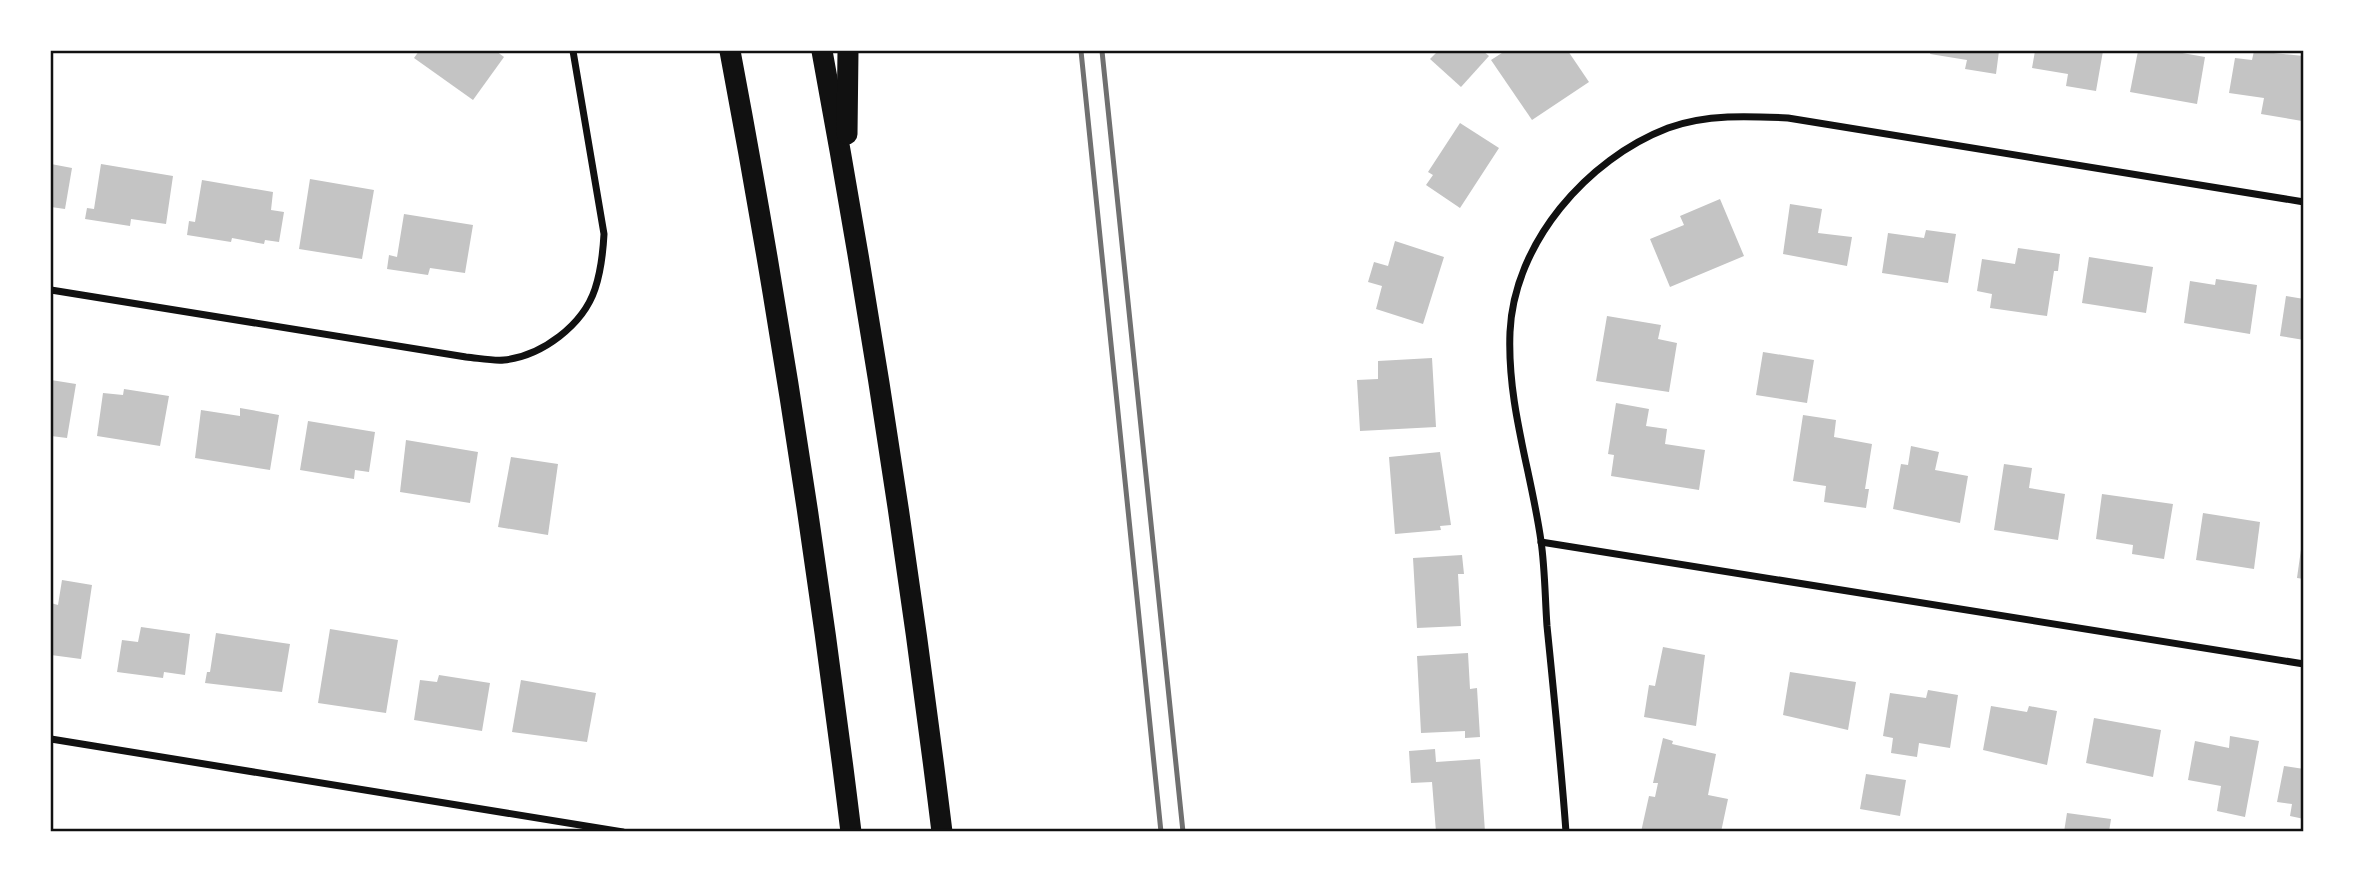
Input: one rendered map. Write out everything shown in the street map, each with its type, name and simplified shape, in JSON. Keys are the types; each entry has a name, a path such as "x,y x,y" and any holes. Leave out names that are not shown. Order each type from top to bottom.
{"highway":[{"path":"715,51 758,196"},
{"path":"730,51 758,196 830,662 851,832"},
{"path":"822,51 846,181 919,649 942,832"},
{"path":"846,181 848,51"}],"street":[{"path":"51,290 466,357 503,360 532,354 557,338 579,317 595,291 604,234 573,51"},
{"path":"1566,832 1541,542 1519,443 1511,375 1510,330 1521,280 1542,235 1570,197 1611,158 1669,128 1731,116 1788,118 2304,202"},
{"path":"1541,542 2304,664"},
{"path":"51,739 623,832"}],"building":[{"path":"419,51 496,51 504,57 473,100 414,58"},
{"path":"1438,51 1483,51 1489,56 1461,87 1430,59"},
{"path":"1505,51 1568,51 1589,82 1532,120 1491,60"},
{"path":"1931,51 1999,51 1996,74 1965,69 1967,60 1930,54"},
{"path":"2035,51 2103,51 2096,91 2066,86 2068,74 2032,68"},
{"path":"2138,51 2171,51 2205,57 2197,104 2130,92"},
{"path":"2254,51 2304,56 2302,121 2261,114 2264,98 2229,93 2235,58 2252,60"},
{"path":"1460,123 1499,148 1460,208 1426,185 1433,175 1428,172"},
{"path":"51,164 72,168 65,209 51,207"},
{"path":"101,164 173,176 166,224 131,219 130,226 85,219 87,208 94,209"},
{"path":"310,179 374,190 362,259 299,249"},
{"path":"202,180 273,192 271,210 284,212 279,242 265,240 264,244 232,238 231,242 187,235 189,221 195,222"},
{"path":"1720,199 1744,256 1670,287 1650,239 1684,225 1680,216"},
{"path":"1790,204 1822,209 1818,233 1852,237 1847,266 1783,254"},
{"path":"404,214 473,225 465,273 430,268 428,275 387,269 389,255 397,257"},
{"path":"1926,230 1956,234 1948,283 1882,273 1888,233 1924,238"},
{"path":"1395,241 1444,257 1423,324 1376,309 1382,286 1368,282 1374,262 1388,266"},
{"path":"2018,248 2060,254 2058,271 2054,271 2047,316 1990,308 1992,294 1977,291 1982,259 2015,264"},
{"path":"2089,257 2153,267 2146,313 2082,303"},
{"path":"2216,279 2257,285 2250,334 2184,323 2190,281 2215,285"},
{"path":"2286,296 2304,299 2304,340 2280,336"},
{"path":"1607,316 1661,325 1658,339 1677,343 1669,392 1596,381"},
{"path":"1763,352 1814,360 1807,403 1756,395"},
{"path":"1432,358 1436,427 1360,431 1357,380 1378,379 1378,361"},
{"path":"51,380 76,384 67,438 51,436"},
{"path":"124,389 169,396 160,446 97,436 103,393 123,395"},
{"path":"1616,403 1649,409 1646,426 1667,429 1665,444 1705,450 1699,490 1611,476 1614,455 1608,454"},
{"path":"240,408 279,415 270,470 195,458 201,410 240,416"},
{"path":"1803,415 1836,420 1834,437 1872,444 1865,489 1869,489 1866,508 1824,502 1826,486 1793,481"},
{"path":"308,421 375,432 369,472 355,470 354,479 300,470"},
{"path":"406,440 478,452 470,503 400,492"},
{"path":"1911,446 1939,452 1935,470 1968,476 1960,523 1893,509 1901,464 1908,465"},
{"path":"1440,452 1451,525 1440,526 1441,530 1395,534 1389,457"},
{"path":"511,457 558,464 548,535 498,527"},
{"path":"2004,464 2032,468 2029,488 2065,494 2058,540 1994,530"},
{"path":"2102,494 2173,504 2164,559 2132,554 2133,545 2096,539"},
{"path":"2203,513 2260,522 2254,569 2196,560"},
{"path":"2304,535 2304,579 2297,578"},
{"path":"1462,555 1464,574 1458,574 1461,626 1417,628 1413,558"},
{"path":"62,580 92,585 81,659 51,655 51,603 58,605"},
{"path":"141,627 190,634 185,675 164,672 163,678 117,672 122,640 138,642"},
{"path":"330,629 398,640 386,713 318,703"},
{"path":"216,633 290,644 282,692 205,683 207,672 210,672"},
{"path":"1663,647 1705,655 1696,726 1644,717 1649,685 1655,686"},
{"path":"1468,653 1470,689 1477,688 1480,737 1465,738 1465,731 1421,733 1417,656"},
{"path":"1790,672 1856,682 1848,730 1783,715"},
{"path":"439,675 490,683 482,731 414,720 420,680 437,682"},
{"path":"521,680 596,693 587,742 512,732"},
{"path":"1928,690 1958,695 1950,748 1919,743 1917,757 1891,753 1893,738 1883,736 1890,693 1926,698"},
{"path":"1991,706 2027,712 2029,706 2057,711 2047,765 1983,750"},
{"path":"2094,718 2161,730 2153,777 2086,763"},
{"path":"2230,736 2259,741 2245,817 2217,811 2221,786 2188,780 2195,741 2229,748"},
{"path":"1663,738 1673,741 1672,744 1716,754 1708,795 1728,799 1721,832 1641,832 1649,796 1655,797 1658,783 1653,783"},
{"path":"1435,749 1436,762 1480,759 1485,832 1436,832 1432,782 1411,783 1409,751"},
{"path":"2284,766 2304,769 2304,819 2290,816 2292,804 2277,802"},
{"path":"1866,774 1906,780 1900,816 1860,809"},
{"path":"2067,813 2111,819 2109,832 2064,832"}],"railway":[{"path":"1081,51 1161,832"},
{"path":"1102,51 1183,832"}]}
